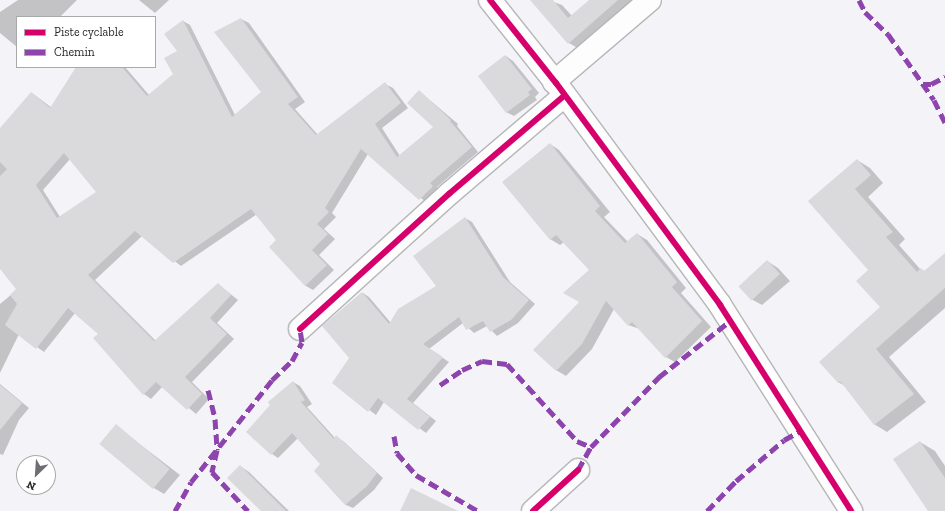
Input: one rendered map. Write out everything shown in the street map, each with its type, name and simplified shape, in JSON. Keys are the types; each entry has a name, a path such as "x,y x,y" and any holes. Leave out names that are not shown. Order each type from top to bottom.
{"street":[{"path":"490,0 559,89 720,305 851,511"},
{"path":"300,329 450,193 650,0"},
{"path":"533,511 578,470"}],"building":[{"path":"530,0 553,0 568,18 589,0 618,0 568,44"},
{"path":"241,18 298,97 288,104 316,135 385,82 401,103 375,124 397,157 433,127 407,103 419,90 451,120 450,121 472,147 430,183 433,186 419,200 361,149 325,208 329,212 317,224 328,234 312,250 327,265 305,286 269,247 276,240 251,209 173,263 135,231 88,275 154,341 218,283 231,295 210,318 227,334 185,377 202,394 187,410 156,382 143,395 93,338 98,334 68,308 36,349 5,325 17,304 10,295 16,289 0,269 0,176 7,169 0,162 0,128 31,92 50,108 75,68 123,68 147,96 173,74 164,58 177,51 164,34 183,20 232,117 261,92 214,32","holes":["64,153 96,192 57,218 36,185"]},
{"path":"505,55 532,89 528,92 530,95 506,113 478,76"},
{"path":"550,143 600,206 595,211 625,243 637,233 677,282 672,287 702,321 665,358 632,322 628,326 606,301 582,344 556,371 533,350 579,302 563,293 589,270 556,235 550,240 502,182"},
{"path":"857,159 871,175 855,189 893,232 886,237 917,272 921,268 924,271 945,253 945,288 876,349 914,394 874,425 840,381 838,383 819,362 880,307 856,281 868,270 808,201"},
{"path":"465,217 503,277 529,300 511,320 490,332 483,321 466,330 459,317 423,344 443,357 407,399 430,417 418,430 378,398 368,412 332,383 349,358 322,326 362,292 389,324 398,309 436,286 413,256"},
{"path":"767,260 780,274 751,300 738,287"},
{"path":"293,381 305,400 301,402 334,439 336,435 377,473 367,486 345,505 314,471 320,464 292,433 271,455 246,432 270,405 268,402"},
{"path":"0,385 22,403 0,430"},
{"path":"116,424 170,469 153,489 99,444"},
{"path":"920,441 945,478 945,511 928,511 893,459"},
{"path":"240,465 286,511 261,511 227,478"},
{"path":"411,488 458,511 400,511"}],"marked path":[{"path":"859,0 865,12 888,34 934,100 945,123"},
{"path":"923,84 931,84 945,77"},
{"path":"578,470 591,447 659,377 730,321"},
{"path":"175,511 191,482 272,380 292,361 302,342 300,329"},
{"path":"440,385 462,370 482,361 507,364 577,441 591,447"},
{"path":"208,390 215,419 217,450 212,472 248,511"},
{"path":"707,511 736,481 784,440 800,431"},
{"path":"394,436 397,453 416,475 478,511"}],"cycle path":[{"path":"490,0 556,83 720,305 851,511"},
{"path":"300,329 450,193 564,96"},
{"path":"533,511 578,470"}]}
